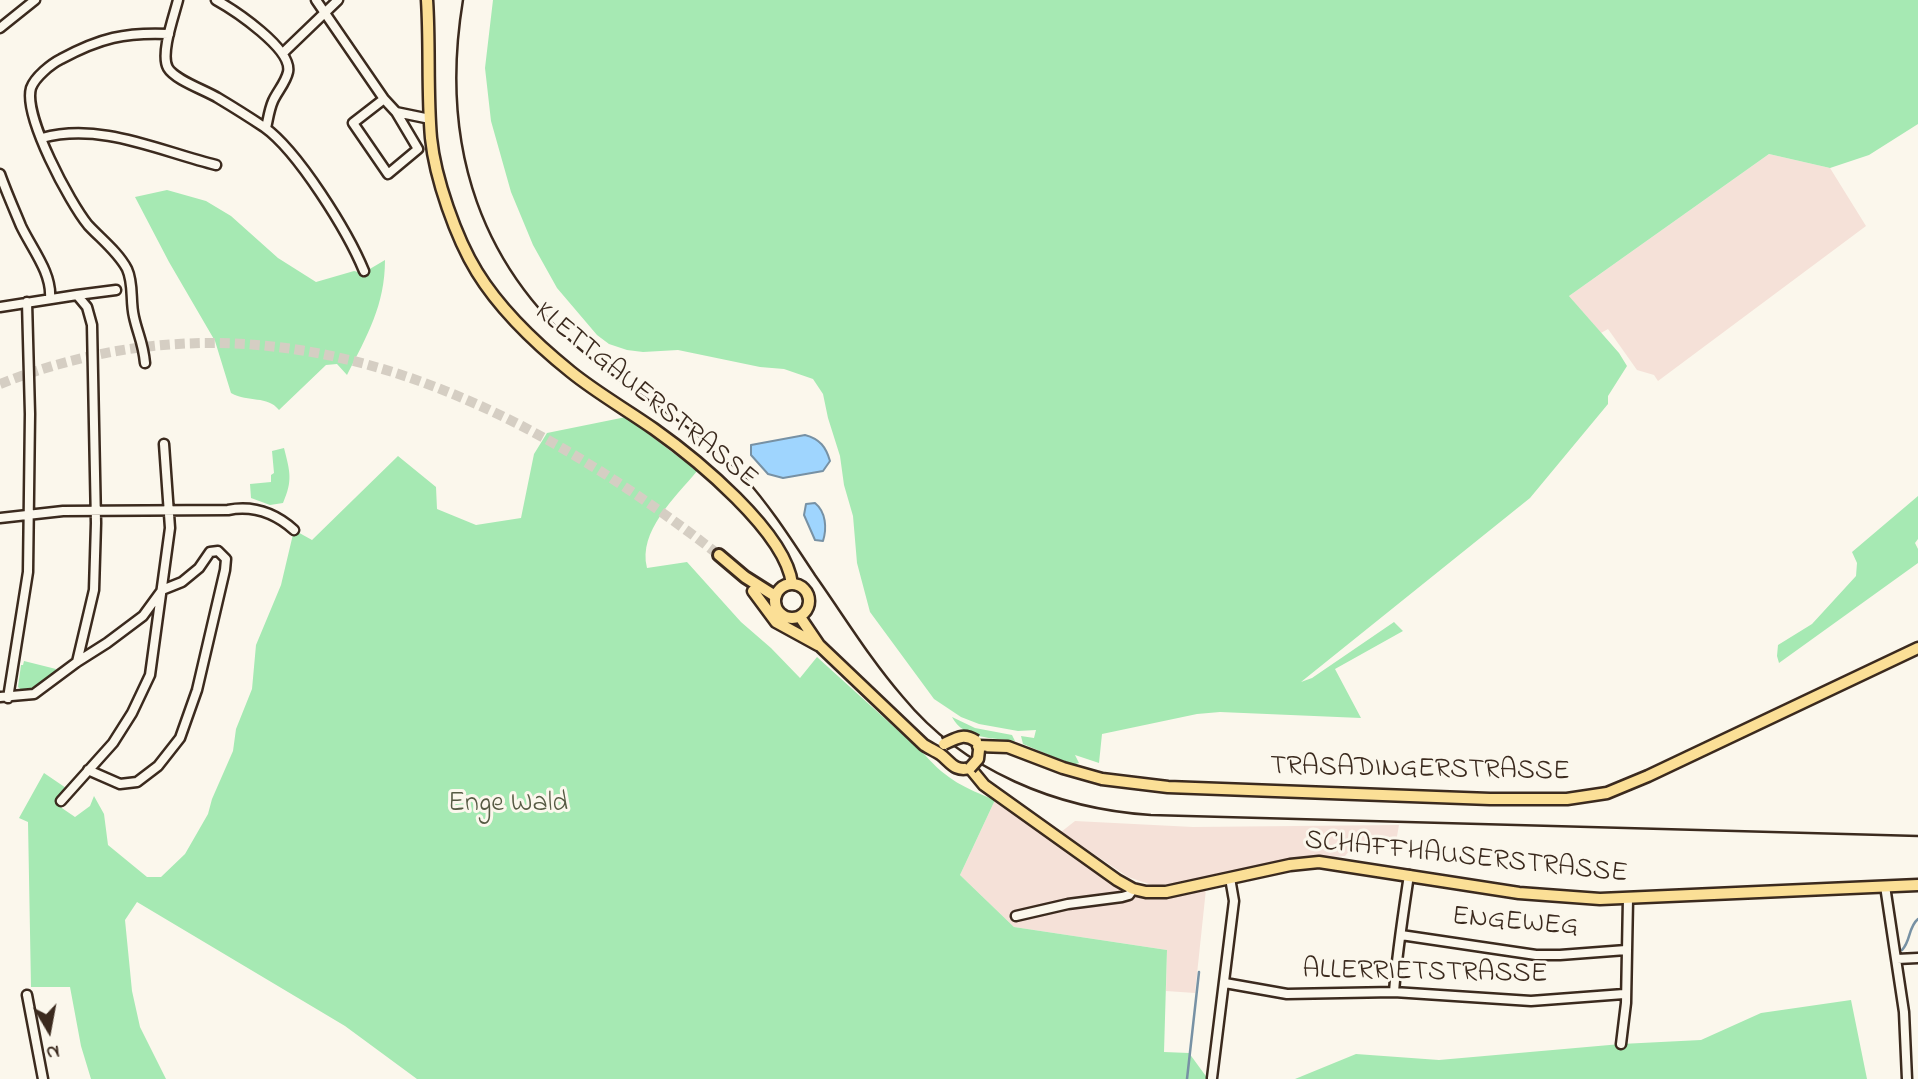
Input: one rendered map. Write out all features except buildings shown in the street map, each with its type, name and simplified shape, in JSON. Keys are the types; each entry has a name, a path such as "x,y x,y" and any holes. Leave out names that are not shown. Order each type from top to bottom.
{"highway":[{"path":"719,555 745,577 775,596"},
{"path":"745,577 753,591"}],"main road":[{"name":"KLETTGAUERSTRASSE","path":"427,0 430,119 437,169 458,232 477,272 495,298 530,336 566,368 657,431 732,494 778,550 787,564 792,584"},
{"path":"792,584 802,587 809,599 808,609 800,617 789,619 782,616 776,607 775,596 782,587 792,584"},
{"path":"753,591 776,622 819,645"},
{"path":"800,617 819,645 924,745 953,767 967,769 978,759 978,746"},
{"name":"TRASADINGERSTRASSE","path":"905,726 926,741 944,744 958,736 968,736 978,746 1008,747 1083,774 1142,785 1490,799 1578,798 1606,793 1648,776 1918,648"},
{"name":"SCHAFFHAUSERSTRASSE","path":"967,769 1104,871 1133,889 1146,892 1166,892 1290,865 1319,862 1520,893 1628,899 1918,885"}],"street":[{"path":"0,28 35,0"},
{"path":"178,0 165,57 167,67 175,75 217,97 266,128 309,176 351,243 364,271"},
{"path":"216,0 251,24 284,52 289,70 272,103 266,128"},
{"path":"316,0 384,99 396,112 418,149 388,174 353,123 384,99"},
{"path":"284,52 338,0"},
{"path":"145,363 144,344 134,316 132,287 127,270 75,206 52,163 32,108 32,86 57,61 103,39 169,34"},
{"path":"396,112 430,119"},
{"path":"42,138 57,133 77,132 117,138 216,165"},
{"path":"0,174 46,275 51,289 50,299"},
{"path":"0,307 116,290"},
{"path":"77,662 94,590 95,511 92,325 80,297"},
{"path":"27,302 30,414 28,572 4,698 34,694 107,643 143,616 162,590 182,582 199,568 210,552 218,551 226,559 197,690 180,738 158,766 137,782 120,784 88,770"},
{"path":"61,801 113,743 132,713 150,675 170,528 164,444"},
{"path":"0,518 63,511 228,510 242,507 279,516 294,530"},
{"path":"1394,992 1409,875"},
{"path":"1212,1078 1234,901 1230,878"},
{"path":"1885,886 1897,958 1907,1044 1908,1079"},
{"path":"1016,916 1068,904 1122,897 1129,895 1133,889"},
{"path":"1621,1044 1626,1003 1624,994 1628,899"},
{"name":"ENGEWEG","path":"1401,935 1536,955 1626,950"},
{"path":"1897,958 1918,958"},
{"name":"ALLERRIETSTRASSE","path":"1225,983 1287,994 1394,992 1531,1001 1624,994"},
{"path":"27,995 43,1079"},
{"path":"1907,1044 1918,1043"}],"shaded area":[{"path":"1769,154 1830,168 1866,226 1658,381 1654,375 1637,370 1608,329 1601,333 1569,296"},
{"path":"995,800 1125,888 1180,893 1206,889 1195,993 1166,991 1167,950 1014,927 960,875"},
{"path":"1075,821 1193,827 1399,825 1396,842 1357,842 1345,856 1274,862 1205,879 1155,886 1128,877 1061,832"}],"green space":[{"path":"493,0 1918,0 1918,124 1869,155 1830,168 1769,154 1569,296 1619,353 1627,366 1608,396 1608,404 1530,498 1301,682 1312,678 1394,622 1403,631 1335,669 1361,718 1220,712 1197,714 1102,734 1099,763 1075,755 1079,763 1073,765 1023,744 1021,736 1034,738 1036,730 1018,731 979,724 961,717 934,699 870,612 857,563 853,516 844,485 840,456 823,394 813,379 784,369 760,367 678,350 643,352 609,344 597,335 557,288 533,245 511,192 491,121 485,68"},
{"path":"167,190 206,201 231,216 278,258 316,282 354,271 363,273 385,260 378,306 347,375 337,364 326,365 279,410 269,402 231,393 215,341 135,197"},
{"name":"Enge Wald","path":"626,417 697,471 653,528 646,554 647,568 687,562 741,622 800,678 817,657 941,771 965,787 995,800 960,875 1014,927 1167,950 1164,1052 1189,1053 1208,1079 417,1079 345,1026 137,902 125,920 132,991 140,1027 166,1079 91,1079 81,1046 70,987 31,987 28,822 19,818 44,773 69,790 56,804 75,817 90,806 94,796 104,814 108,845 147,877 161,877 185,854 208,814 233,751 236,729 252,689 256,645 281,585 294,530 312,540 398,456 436,487 437,509 476,525 521,518 534,454 547,433"},
{"path":"284,448 290,476 283,503 270,505 251,498 250,484 271,482 271,475 274,473 272,451"},
{"path":"1918,496 1918,539 1915,543 1918,563 1779,663 1778,645 1812,624 1856,576 1857,563 1852,552"},
{"path":"24,661 56,669 53,676 24,692 18,687"},
{"path":"952,717 975,728 1012,735 1015,741 971,733 964,730"},
{"path":"1851,1000 1867,1079 1295,1079 1356,1054 1439,1060 1621,1044 1701,1040 1761,1013"}],"water":[{"path":"805,435 822,444 827,452 830,461 823,471 783,478 768,474 751,455 751,445"},
{"path":"815,503 825,520 823,541 815,540 804,515 806,504"}],"waterway":[{"path":"1902,950 1918,919"},
{"path":"1187,1079 1199,972"}],"tunnel":[{"path":"0,384 99,354 195,343 289,348 380,368 469,401 555,444 638,496 719,555"}],"railway":[{"path":"463,0 457,53 457,105 464,155 477,202 497,247 523,289 557,328 598,364 728,460 773,512 891,683 927,723 954,746 983,765 1047,795 1116,811 1151,815 1918,836"}]}
